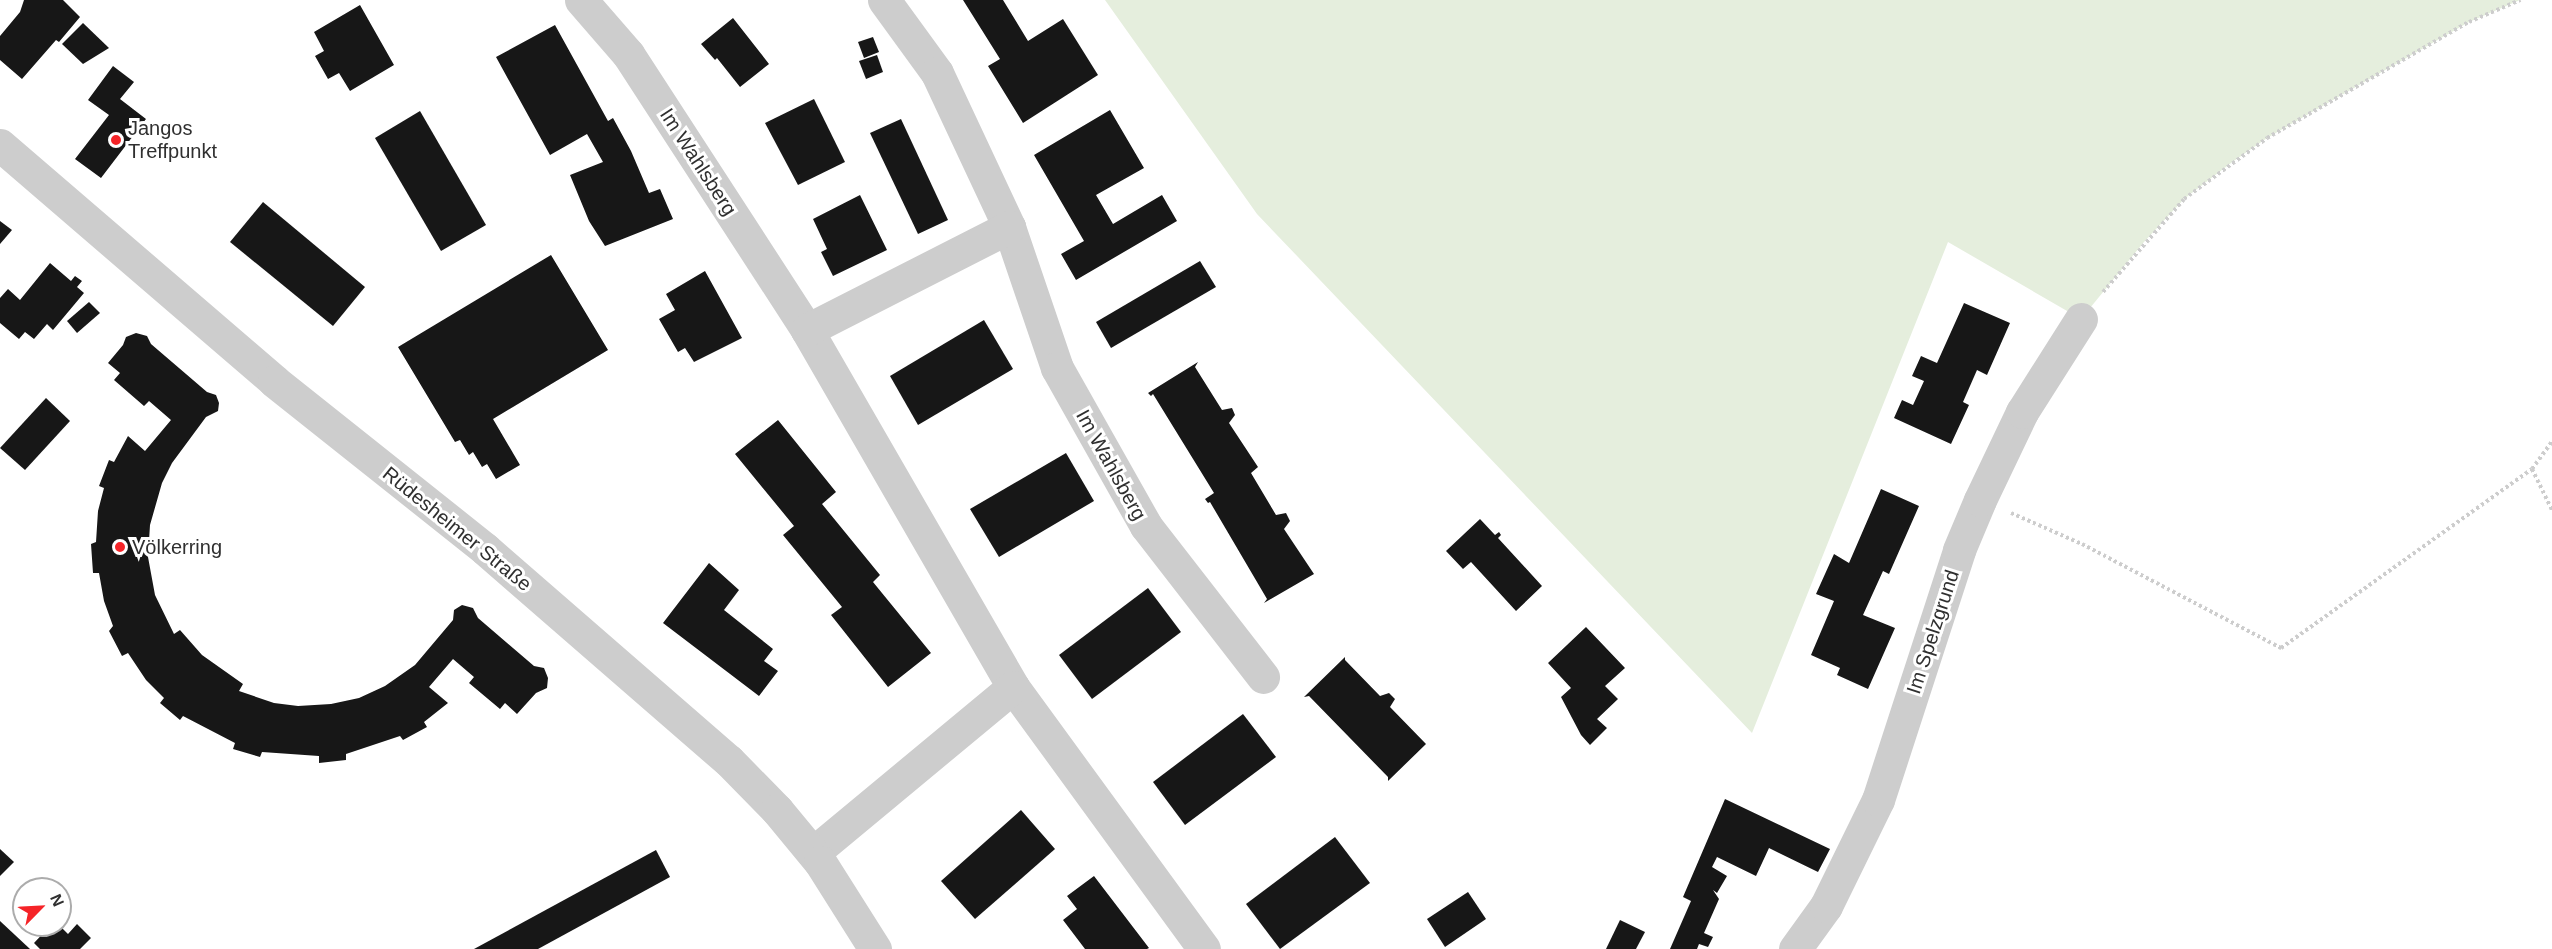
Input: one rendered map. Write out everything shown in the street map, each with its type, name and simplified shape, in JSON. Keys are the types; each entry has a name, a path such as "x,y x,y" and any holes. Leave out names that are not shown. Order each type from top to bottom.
{"street":[{"name":"Im Wahlsberg","path":"580,0 628,54 807,330 1013,687 1204,949"},
{"name":"Im Wahlsberg","path":"884,0 937,73 1010,227 1057,368 1129,497 1146,526 1263,677"},
{"name":"Rüdesheimer Straße","path":"0,145 266,374 485,549 729,761 777,810 813,853 875,949"},
{"path":"807,330 1010,227"},
{"name":"Im Spelzgrund","path":"1795,949 1826,906 1878,800 1959,550 1980,500 2022,412 2081,319"},
{"path":"813,853 1013,687"}],"path":[{"path":"2081,319 2144,242 2184,199 2231,163 2267,138 2469,21 2520,0"},
{"path":"1980,500 2082,544 2281,648 2532,468 2552,441"},
{"path":"2532,468 2552,510"}],"green space":[{"path":"1105,0 2520,0 2469,22 2267,138 2231,163 2184,199 2144,242 2081,319 1948,242 1752,733 1257,214"}],"building":[{"path":"24,0 63,0 80,17 59,42 56,40 22,79 0,60 0,36 20,12"},
{"path":"963,0 1003,0 1028,41 1063,19 1098,75 1023,123 988,66 1000,59"},
{"path":"360,5 394,65 350,91 339,73 328,79 315,56 324,51 314,32"},
{"path":"733,18 769,64 740,87 717,58 715,60 701,44"},
{"path":"83,23 109,48 83,64 62,44"},
{"path":"555,25 608,121 613,118 631,151 649,193 660,189 673,219 605,246 589,221 570,175 603,162 587,134 550,155 496,57"},
{"path":"873,37 879,52 864,58 858,42"},
{"path":"877,55 883,72 866,79 859,61"},
{"path":"113,66 134,82 120,99 146,119 101,178 75,159 109,115 88,100"},
{"path":"814,99 845,162 798,185 765,123"},
{"path":"1110,110 1144,168 1096,195 1113,224 1162,195 1177,221 1076,280 1061,254 1084,241 1034,155"},
{"path":"420,111 486,225 441,251 375,138"},
{"path":"901,119 948,220 918,234 870,133"},
{"path":"860,195 887,250 833,276 821,252 827,249 813,219"},
{"path":"263,202 365,287 333,326 230,242"},
{"path":"0,221 12,230 0,244"},
{"path":"551,255 608,350 493,419 520,465 496,479 487,464 482,467 473,452 469,455 460,440 455,442 398,347"},
{"path":"1200,261 1216,287 1111,348 1096,322"},
{"path":"50,263 71,281 75,276 82,281 77,287 84,293 53,330 47,324 34,339 25,332 19,339 0,323 0,298 8,289 20,300"},
{"path":"705,271 742,338 694,362 685,348 678,352 659,319 675,310 666,294"},
{"path":"89,302 100,313 77,333 67,321"},
{"path":"1964,303 2010,323 1987,375 1977,370 1963,402 1969,405 1951,444 1894,418 1902,400 1913,405 1924,381 1912,376 1921,356 1937,363"},
{"path":"984,320 1013,369 918,425 890,376"},
{"name":"Völkerring","path":"136,333 147,336 151,344 207,392 216,395 219,403 218,411 206,417 172,463 162,483 150,525 148,557 155,595 174,634 180,630 202,655 243,684 239,691 274,703 298,706 331,704 359,698 385,686 415,665 453,620 454,610 462,605 473,608 478,618 534,666 544,668 548,678 547,688 536,693 517,714 505,703 500,709 469,683 474,677 453,659 429,687 448,703 424,722 427,727 403,740 400,736 346,754 346,760 319,763 319,756 262,752 260,757 233,749 235,743 183,716 180,720 160,703 164,698 146,680 128,653 122,656 109,631 113,626 104,601 99,573 93,573 91,544 96,542 98,511 104,488 99,486 109,460 114,462 128,436 145,451 171,420 149,401 144,406 114,380 120,373 108,363 123,345 126,337"},
{"path":"1198,362 1195,367 1222,410 1232,408 1235,415 1229,423 1258,467 1251,473 1276,515 1286,513 1290,521 1284,529 1314,574 1264,603 1267,599 1210,502 1208,503 1205,499 1214,493 1153,394 1151,396 1148,393"},
{"path":"46,398 70,421 25,470 0,448"},
{"path":"778,420 836,492 822,504 880,575 873,582 931,653 888,687 831,615 842,607 783,535 794,526 735,454"},
{"path":"1066,453 1094,501 999,557 970,509"},
{"path":"1881,489 1919,506 1889,574 1883,571 1863,615 1895,628 1868,689 1837,675 1840,668 1811,655 1834,601 1816,594 1834,554 1849,563"},
{"path":"1480,519 1495,535 1499,532 1501,535 1498,538 1542,586 1516,611 1471,562 1463,569 1446,551"},
{"path":"709,563 739,590 724,610 773,649 764,661 778,671 759,696 663,623"},
{"path":"1148,588 1181,632 1092,699 1059,655"},
{"path":"1586,627 1625,668 1605,686 1618,699 1597,719 1607,728 1590,745 1581,735 1561,697 1571,688 1548,663"},
{"path":"1345,657 1345,660 1380,696 1389,693 1395,699 1390,707 1426,744 1388,781 1388,777 1309,696 1304,697"},
{"path":"1243,714 1276,757 1185,825 1153,782"},
{"path":"1725,799 1830,849 1818,872 1769,848 1756,876 1717,857 1712,867 1727,876 1717,893 1713,890 1719,899 1704,933 1713,937 1708,947 1699,944 1697,949 1670,949 1691,901 1683,897"},
{"path":"1021,810 1055,849 975,919 941,881"},
{"path":"1335,837 1370,883 1280,949 1246,904"},
{"path":"0,849 14,862 0,876"},
{"path":"656,850 670,877 538,949 474,949"},
{"path":"1094,876 1149,948 1085,949 1063,920 1077,909 1067,896"},
{"path":"1468,892 1486,919 1445,947 1427,919"},
{"path":"1620,920 1645,932 1636,949 1606,949"},
{"path":"0,921 12,932 12,937 17,937 30,949 0,949"},
{"path":"77,924 91,938 80,949 40,949 34,943 40,937 72,937 72,930"}],"place":[{"name":"Jangos Treffpunkt","path":"116,140"},
{"name":"Völkerring","path":"120,547"}]}
